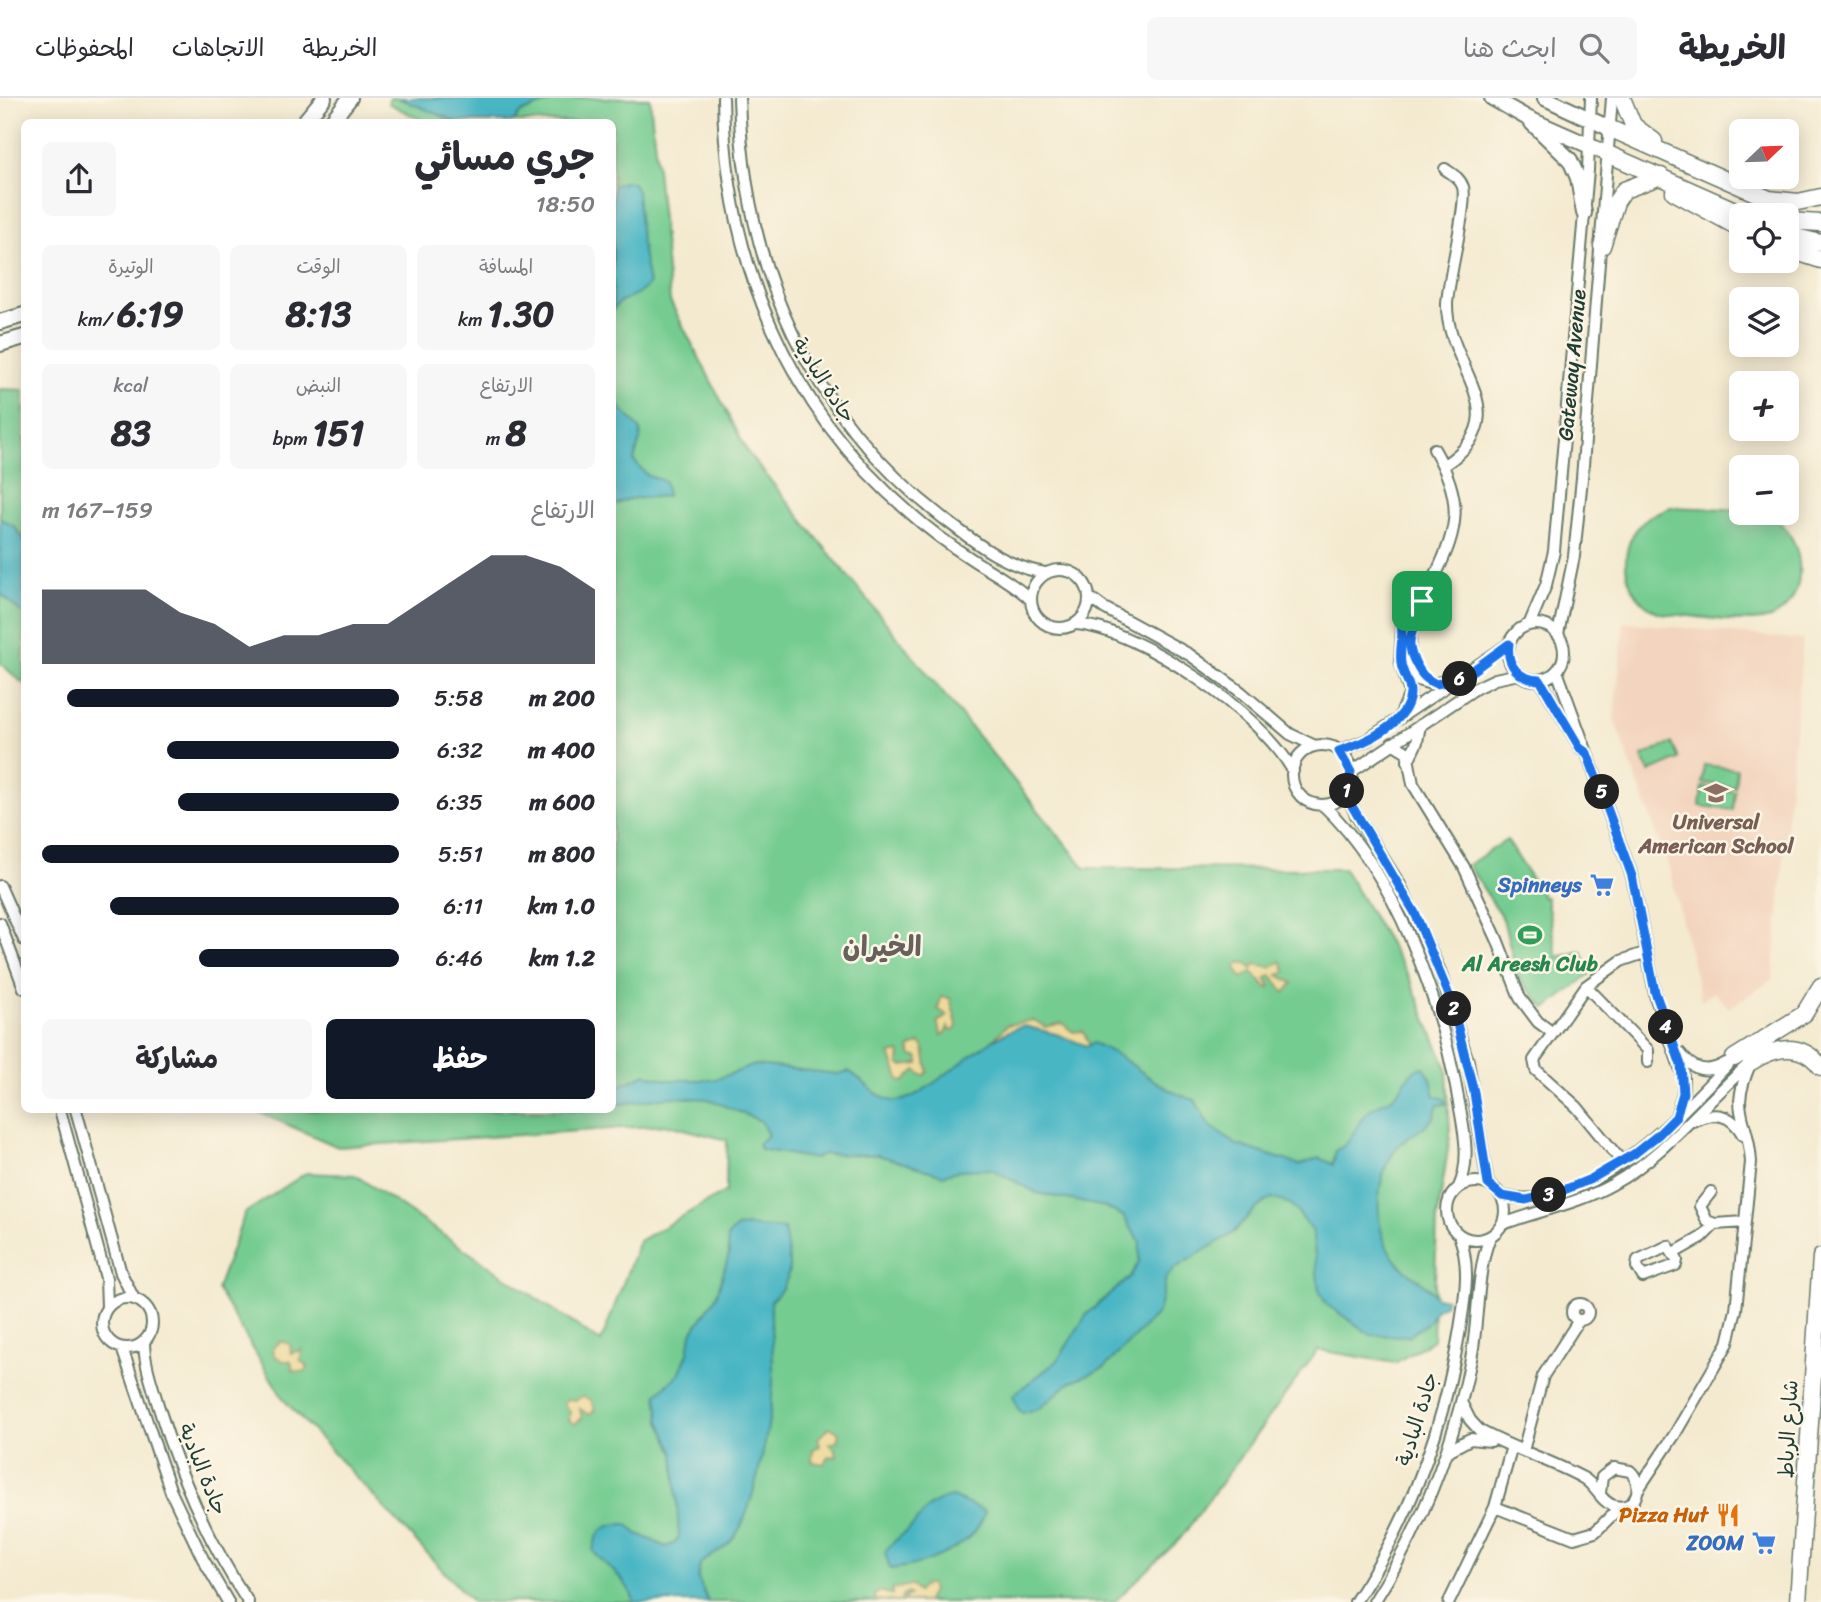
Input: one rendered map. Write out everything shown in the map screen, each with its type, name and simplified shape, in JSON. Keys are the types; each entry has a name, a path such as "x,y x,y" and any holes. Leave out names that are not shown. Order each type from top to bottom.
{"highway":[{"path":"1622,98 1633,125 1675,158"},
{"path":"1609,128 1769,199 1798,202 1821,197"},
{"path":"1608,154 1729,207"},
{"path":"1663,177 1675,193 1729,222"},
{"path":"1602,246 1616,202 1624,190 1663,177"},
{"path":"1799,222 1821,223"},
{"path":"1799,238 1821,243"},
{"path":"1799,253 1821,260"},
{"path":"1734,1058 1804,1014 1821,986"},
{"path":"1751,1062 1768,1052 1792,1048 1814,1058 1821,1067"},
{"name":"شارع الرباط","path":"1798,1602 1821,1257"}],"main road":[{"path":"306,119 324,98"},
{"path":"333,119 350,98"},
{"path":"1492,98 1529,119 1608,154"},
{"path":"1545,98 1609,128"},
{"path":"1529,119 1570,160 1578,178 1584,213"},
{"path":"0,322 21,316"},
{"path":"0,344 21,338"}],"street":[{"name":"جادة البادية","path":"723,98 728,177 746,262 779,346 823,418 862,467 908,512 1030,599"},
{"name":"جادة البادية","path":"739,98 746,187 756,237 771,286 816,378 862,442 904,485 951,524 1009,564 1045,573"},
{"name":"Gateway Avenue","path":"1529,625 1546,585 1553,551 1590,146 1591,98"},
{"name":"Gateway Avenue","path":"1558,634 1576,542 1612,98"},
{"path":"1444,169 1459,179 1464,195 1448,294 1449,325 1475,390 1480,412 1471,442 1444,465"},
{"path":"823,418 834,417 848,434 862,442"},
{"path":"1399,719 1410,693 1401,664 1408,625 1448,551 1455,527 1455,497 1444,465 1434,449"},
{"path":"1075,624 1087,610 1089,597 1085,584 1075,574 1057,569 1045,573 1036,581 1030,599 1035,614 1045,624 1058,628 1075,624 1111,630 1190,674 1276,744 1293,771 1294,784 1301,796 1323,805 1350,834 1389,899 1433,998 1451,1060 1467,1164 1459,1187 1451,1196 1447,1208 1451,1226 1459,1235 1471,1240 1490,1237 1503,1224 1580,1200 1611,1185 1654,1156 1734,1058"},
{"path":"1089,597 1197,660 1290,734 1315,746"},
{"path":"1408,625 1410,668 1418,680 1436,684 1461,679"},
{"path":"1339,751 1367,740 1461,679 1509,644 1516,632 1529,625 1544,625 1558,634 1564,656 1558,671 1627,858 1658,1006 1684,1082 1680,1121"},
{"path":"1509,644 1511,664 1519,674"},
{"path":"1323,805 1339,800 1346,792 1351,772 1485,683 1519,674 1540,680 1558,671"},
{"path":"1540,680 1580,748 1587,753"},
{"path":"1408,761 1420,725"},
{"path":"1392,743 1405,750 1413,784 1456,852 1497,939 1520,998 1531,1014 1553,1032"},
{"path":"1293,771 1302,752 1315,746 1328,746 1339,751 1351,772"},
{"path":"1346,792 1356,815 1400,885 1440,971 1468,1061 1488,1184"},
{"path":"0,886 21,933"},
{"path":"0,923 21,980"},
{"path":"1622,1162 1577,1107 1534,1067 1535,1057 1586,986 1618,963 1648,955"},
{"path":"1586,986 1648,1050 1648,1062"},
{"path":"1531,1014 1561,1019"},
{"path":"1672,1042 1688,1063 1704,1070 1716,1070 1734,1058"},
{"path":"1459,1187 1470,1182 1488,1184 1502,1196 1520,1200 1538,1198 1575,1186 1622,1162 1680,1121 1751,1062"},
{"path":"1494,1507 1565,1537 1579,1538 1591,1533 1620,1507 1634,1500 1719,1363 1728,1343 1736,1310 1750,1146 1737,1104 1739,1091 1751,1062"},
{"path":"61,1113 106,1278 107,1307 101,1322 104,1335 122,1348 134,1347 144,1341 152,1326 145,1306 134,1299 120,1298 107,1307"},
{"path":"77,1113 121,1273 134,1299"},
{"path":"1680,1121 1713,1113 1725,1116 1734,1121 1750,1146"},
{"path":"1711,1192 1702,1202 1700,1210 1704,1218 1715,1224 1745,1222"},
{"path":"1502,1196 1506,1207 1503,1224"},
{"path":"1674,1254 1702,1237 1715,1224"},
{"name":"جادة البادية","path":"1355,1602 1403,1518 1443,1411 1465,1295 1467,1258 1459,1235"},
{"name":"جادة البادية","path":"1374,1602 1419,1521 1446,1452 1461,1401 1475,1335 1484,1255 1490,1237"},
{"path":"1449,1602 1494,1507 1543,1376 1579,1320"},
{"name":"جادة البادية","path":"144,1341 149,1372 186,1486 218,1553 248,1602"},
{"name":"جادة البادية","path":"122,1348 171,1492 203,1559 229,1602"},
{"path":"1461,1401 1476,1428 1515,1448 1571,1471 1620,1507"},
{"path":"1446,1452 1460,1442 1475,1438 1515,1448"},
{"path":"1591,1533 1602,1496 1600,1482 1605,1473 1614,1468 1630,1471 1645,1468 1660,1457"},
{"path":"1571,1471 1605,1473"},
{"path":"1630,1471 1639,1488"}],"shaded area":[{"name":"Universal American School","path":"1624,622 1803,640 1773,979 1729,1008 1714,992 1701,1001 1669,867 1614,719"}],"green space":[{"path":"390,98 650,98 670,301 748,453 1085,868 1344,869 1408,975 1447,1069 1450,1136 1437,1220 1433,1340 1395,1363 1318,1350 1180,1539 1114,1602 472,1602 284,1400 217,1289 245,1213 306,1173 355,1175 601,1342 639,1241 726,1191 727,1140 668,1125 338,1147 261,1113 616,1113 616,119 419,119 388,103"},
{"path":"0,389 21,390 21,681 0,663"},
{"path":"1671,507 1723,509 1729,510 1729,525 1780,525 1793,541 1798,557 1796,590 1789,604 1778,614 1751,621 1660,613 1648,606 1631,586 1626,560 1633,534 1645,520"},
{"path":"1672,743 1679,759 1649,772 1642,756"},
{"path":"1704,765 1737,769 1735,787 1702,783"},
{"path":"1702,787 1735,791 1733,810 1700,806"},
{"name":"Al Areesh Club","path":"1507,840 1543,897 1546,897 1557,957 1582,951 1590,974 1546,1009 1518,978 1503,919 1468,865"}],"sand":[{"path":"1281,961 1286,972 1278,975 1293,983 1285,993 1271,975 1266,979 1271,986 1267,988 1252,972 1242,978 1236,968 1238,963 1247,963 1252,969 1255,964 1271,967"},
{"path":"941,997 950,998 957,1025 955,1030 950,1031 948,1027 945,1034 941,1035 937,1022 948,1016 938,1009"},
{"path":"1034,1020 1045,1027 1062,1023 1073,1032 1083,1031 1091,1048 993,1040 1007,1025"},
{"path":"920,1043 924,1048 928,1072 923,1076 916,1070 904,1082 900,1081 890,1054 900,1052 899,1064 902,1066 919,1064 918,1057 912,1056 909,1048"},
{"path":"281,1341 290,1344 291,1353 302,1350 300,1360 308,1367 305,1372 293,1371 291,1361 283,1361 274,1355 273,1348"},
{"path":"583,1396 592,1401 595,1410 589,1415 580,1409 582,1418 575,1424 569,1420 570,1412 564,1404 568,1399 576,1400"},
{"path":"830,1427 839,1433 837,1442 829,1444 836,1450 837,1457 829,1456 824,1464 812,1462 813,1449 820,1446 818,1438"},
{"path":"930,1584 932,1592 926,1602 904,1602 905,1597 910,1596 908,1593 902,1596 901,1602 875,1600 875,1595 880,1591 892,1595 892,1589 911,1585 918,1592 922,1586"}],"water":[{"path":"398,98 560,98 520,113 516,119 450,119"},
{"path":"626,181 633,183 637,191 641,241 649,284 616,306 616,185"},
{"path":"616,400 641,432 634,461 648,476 665,481 667,496 628,499 616,505"},
{"path":"0,518 15,527 21,536 21,612 0,593"},
{"path":"1024,1026 1087,1046 1093,1043 1121,1057 1168,1089 1195,1100 1209,1125 1235,1144 1300,1165 1319,1158 1333,1164 1336,1150 1350,1139 1366,1113 1391,1099 1413,1071 1424,1067 1431,1079 1435,1096 1445,1099 1446,1104 1438,1105 1428,1123 1395,1150 1383,1175 1379,1218 1386,1245 1393,1257 1436,1297 1446,1299 1446,1304 1436,1309 1429,1322 1408,1336 1371,1335 1326,1304 1319,1290 1312,1230 1291,1204 1271,1198 1253,1211 1233,1233 1174,1269 1166,1278 1158,1313 1104,1368 1070,1382 1039,1409 1023,1413 1018,1409 1013,1395 1057,1361 1087,1314 1131,1276 1139,1261 1140,1242 1123,1216 1105,1207 1037,1193 992,1169 960,1170 943,1175 878,1155 823,1154 815,1159 760,1149 758,1144 768,1135 761,1121 708,1099 670,1097 616,1105 616,1088 646,1074 667,1080 714,1080 755,1065 838,1074 848,1071 887,1099 906,1099 921,1092 1008,1032"},
{"path":"746,1226 784,1229 789,1259 785,1284 771,1301 772,1398 755,1486 734,1538 727,1546 700,1564 698,1578 708,1602 634,1602 628,1587 593,1551 594,1544 603,1529 620,1524 627,1524 636,1533 666,1547 675,1543 679,1537 674,1453 660,1421 657,1394 679,1374 688,1353 691,1334 716,1297 729,1254 727,1237 736,1228"},
{"path":"952,1497 985,1511 972,1535 933,1559 890,1569 885,1552 887,1548 931,1505"}],"place":[{"name":"Universal American School","path":"1716,793"},
{"name":"Spinneys","path":"1602,885"},
{"name":"Al Areesh Club","path":"1530,935"},
{"name":"Pizza Hut","path":"1728,1515"},
{"name":"ZOOM","path":"1764,1543"}],"district":[{"name":"الخيران","path":"882,946"}],"route":[{"path":"1422,601 1411,629 1409,656 1423,676 1436,684 1461,679 1509,644 1509,658 1514,670 1525,678 1540,680 1580,748 1587,753 1627,858 1656,999 1681,1065 1684,1087 1676,1117 1647,1145 1591,1179 1532,1199 1520,1200 1502,1196 1488,1184 1468,1061 1451,1000 1415,913 1356,815 1346,792 1351,778 1350,766 1339,751 1367,740 1399,719 1409,700 1409,685 1402,671 1400,657 1401,624 1422,601"}]}
